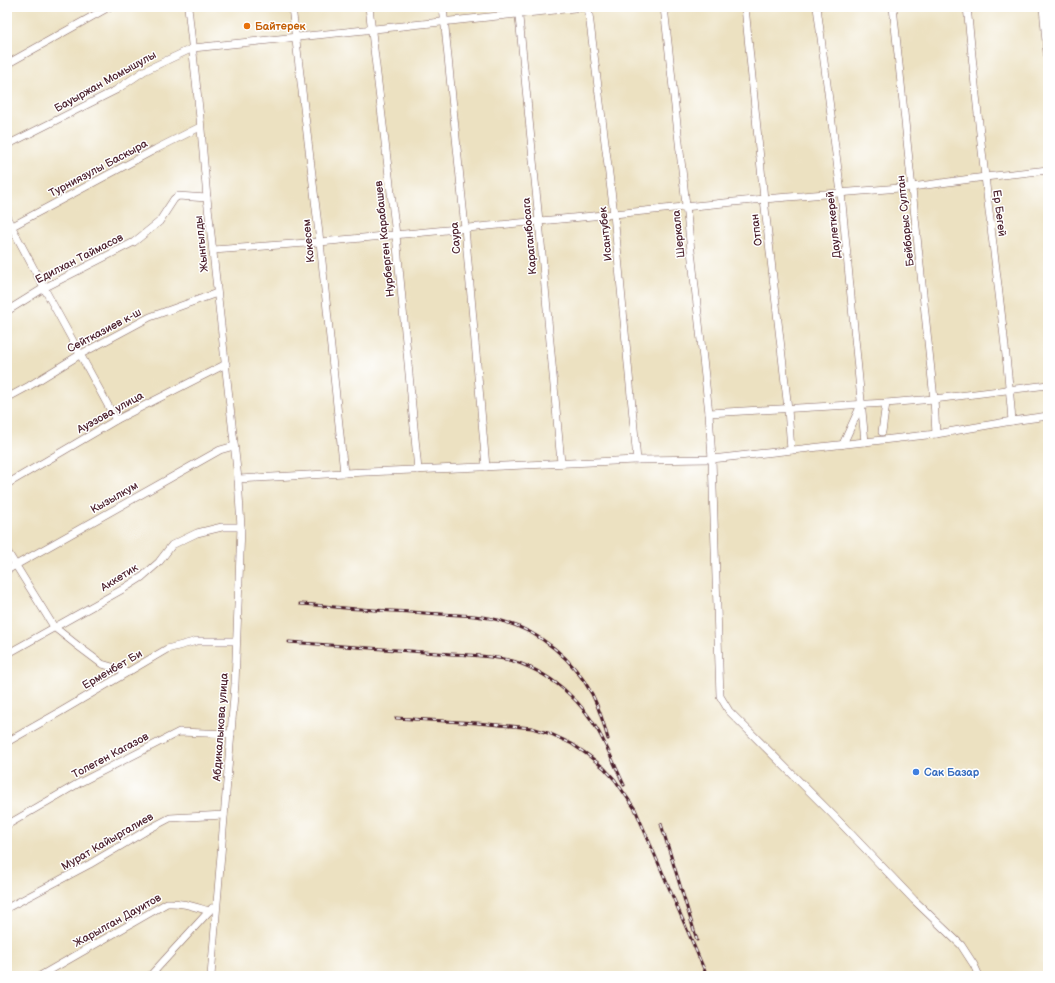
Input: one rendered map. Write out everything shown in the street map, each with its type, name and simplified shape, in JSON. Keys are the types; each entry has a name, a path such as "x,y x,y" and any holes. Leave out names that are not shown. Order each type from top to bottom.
{"street":[{"path":"7,64 109,7"},
{"name":"Жынгылды","path":"188,7 207,198 238,479"},
{"name":"Кокесем","path":"292,7 320,242 344,473"},
{"name":"Нурберген Карабашев","path":"369,7 396,235 418,470"},
{"name":"Саура","path":"443,7 465,228 486,467"},
{"name":"Бауыржан Момышулы","path":"7,146 116,90 144,71 193,48 444,22 518,10 584,7"},
{"name":"Исантубек","path":"588,7 614,214 637,460"},
{"name":"Шеркала","path":"664,7 709,413 712,459 720,696 729,711 833,815 914,900 961,945 979,976"},
{"name":"Отпан","path":"745,7 764,199 788,409 791,450"},
{"name":"Даулеткерей","path":"817,7 841,193 865,442"},
{"name":"Бейбарыс Султан","path":"893,7 934,399 936,434"},
{"name":"Ер Бегей","path":"967,7 1010,390 1012,421"},
{"path":"1043,7 1048,65"},
{"name":"Караганбосага","path":"518,10 561,463"},
{"name":"Турниязулы Баскыра","path":"9,227 200,127"},
{"path":"213,250 320,242 764,199 912,187 1048,170"},
{"name":"Едилхан Таймасов","path":"7,311 44,288 134,242 159,222 174,198 178,196 207,198"},
{"path":"7,218 9,227 81,354 116,420"},
{"name":"Сейтказиев к-ш","path":"7,398 81,354 150,317 217,292"},
{"name":"Ауэзова улица","path":"7,484 116,420 226,364"},
{"path":"709,413 886,403 934,399 1048,385"},
{"path":"882,432 886,403"},
{"path":"843,444 861,405"},
{"path":"238,479 561,463 712,459 936,434 1048,416"},
{"name":"Кызылкум","path":"7,570 220,450 234,446"},
{"name":"Абдикалыкова улица","path":"211,976 235,684 241,527 238,479"},
{"name":"Аккетик","path":"7,654 142,577 159,562 172,545 197,533 222,527 241,527"},
{"path":"7,551 54,627 102,664 129,672"},
{"name":"Ерменбет Би","path":"7,742 168,649 197,641 236,641"},
{"name":"Толеген Кагазов","path":"7,825 79,784 179,732 230,734"},
{"name":"Мурат Кайыргалиев","path":"7,908 90,864 170,818 224,815"},
{"path":"150,976 217,902"},
{"name":"Жарылган Дауитов","path":"40,976 167,903 183,904 210,911"}],"railway":[{"path":"300,604 369,610 473,616 502,621 530,632 554,648 565,658 584,681 595,699 608,739"},
{"path":"289,642 485,656 513,661 528,667 558,684 580,705 602,737 624,785"},
{"path":"396,718 532,728 551,734 572,744 604,768 615,780 635,809 707,976"},
{"path":"661,824 697,940"}],"place":[{"name":"Байтерек","path":"247,26"},
{"name":"Сак Базар","path":"916,772"}]}
